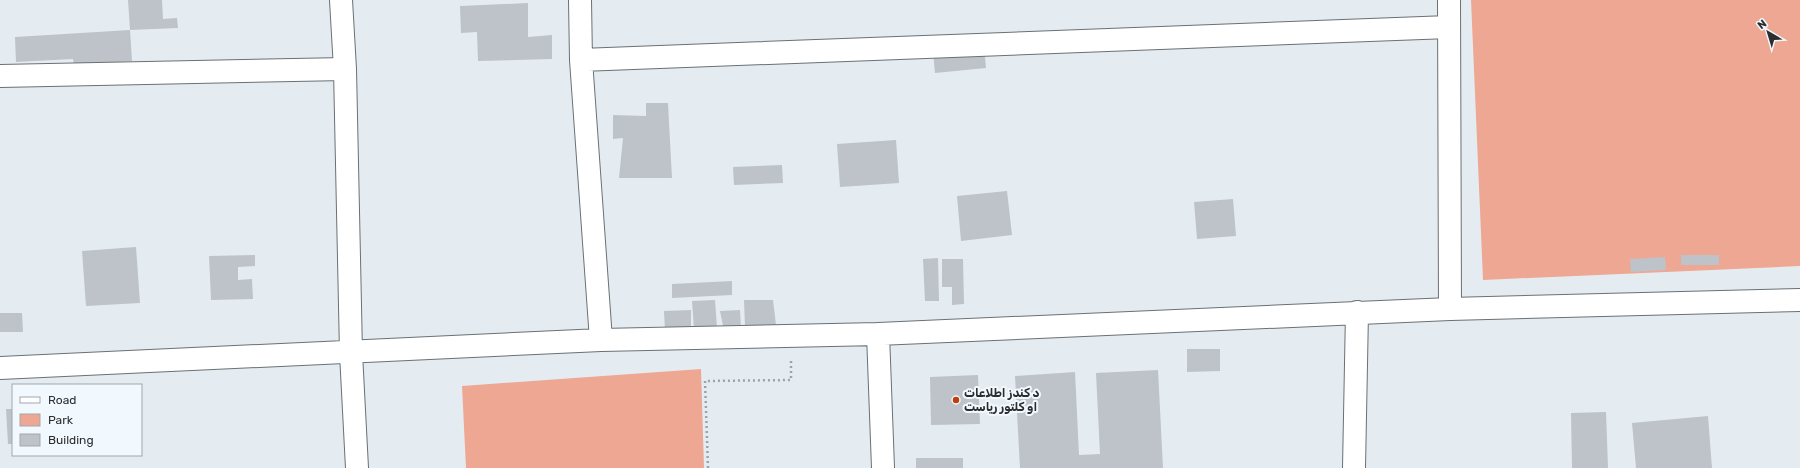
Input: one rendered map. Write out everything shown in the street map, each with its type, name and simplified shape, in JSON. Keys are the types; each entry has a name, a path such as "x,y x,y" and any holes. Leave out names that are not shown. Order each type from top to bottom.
{"street":[{"path":"341,0 345,69 351,353 357,468"},
{"path":"580,0 581,60 601,340"},
{"path":"1449,0 1450,309"},
{"path":"581,60 1449,27"},
{"path":"0,76 345,69"},
{"path":"0,368 351,353 601,340 878,334 1357,312 1800,300"},
{"path":"1354,468 1357,312"},
{"path":"878,334 883,468"}],"path":[{"path":"708,468 705,381 791,380 792,336"}],"green space":[{"path":"1471,0 1800,0 1800,266 1483,280"},
{"path":"701,369 704,468 466,468 462,386"}],"building":[{"path":"128,0 162,0 163,19 177,18 178,28 130,30"},
{"path":"528,3 528,37 552,35 552,59 478,61 477,32 461,33 460,6"},
{"path":"130,30 132,61 74,65 73,59 16,62 15,37"},
{"path":"983,36 986,68 935,73 932,41"},
{"path":"646,103 668,103 672,178 619,178 623,138 613,139 613,115 646,116"},
{"path":"896,140 899,183 840,187 837,144"},
{"path":"782,165 783,183 734,185 733,167"},
{"path":"1007,191 1012,235 961,241 957,196"},
{"path":"1233,199 1236,236 1197,239 1194,202"},
{"path":"136,247 140,303 86,306 82,251"},
{"path":"255,255 255,266 238,267 238,280 252,279 253,299 211,300 209,256"},
{"path":"1681,255 1719,255 1719,265 1681,265"},
{"path":"1665,257 1666,270 1631,272 1630,259"},
{"path":"938,258 939,301 925,301 923,259"},
{"path":"942,259 963,259 964,304 952,305 952,287 942,287"},
{"path":"732,281 732,295 672,298 672,284"},
{"path":"715,300 717,328 694,330 692,301"},
{"path":"744,300 773,300 776,325 745,327"},
{"path":"691,310 691,329 665,331 664,311"},
{"path":"740,310 741,329 724,331 720,311"},
{"path":"0,313 22,313 23,332 0,332"},
{"path":"1187,349 1220,349 1220,371 1187,372"},
{"path":"1158,370 1163,468 1020,468 1015,376 1075,372 1079,455 1100,454 1096,373"},
{"path":"978,375 980,424 931,425 930,377"},
{"path":"6,409 12,409 12,444 8,444"},
{"path":"1606,412 1608,468 1572,468 1571,413"},
{"path":"1708,416 1712,468 1636,468 1632,423"},
{"path":"916,458 963,458 963,468 916,468"}],"place":[{"name":"د کندز اطلاعات او کلتور ریاست","path":"956,400"}]}
